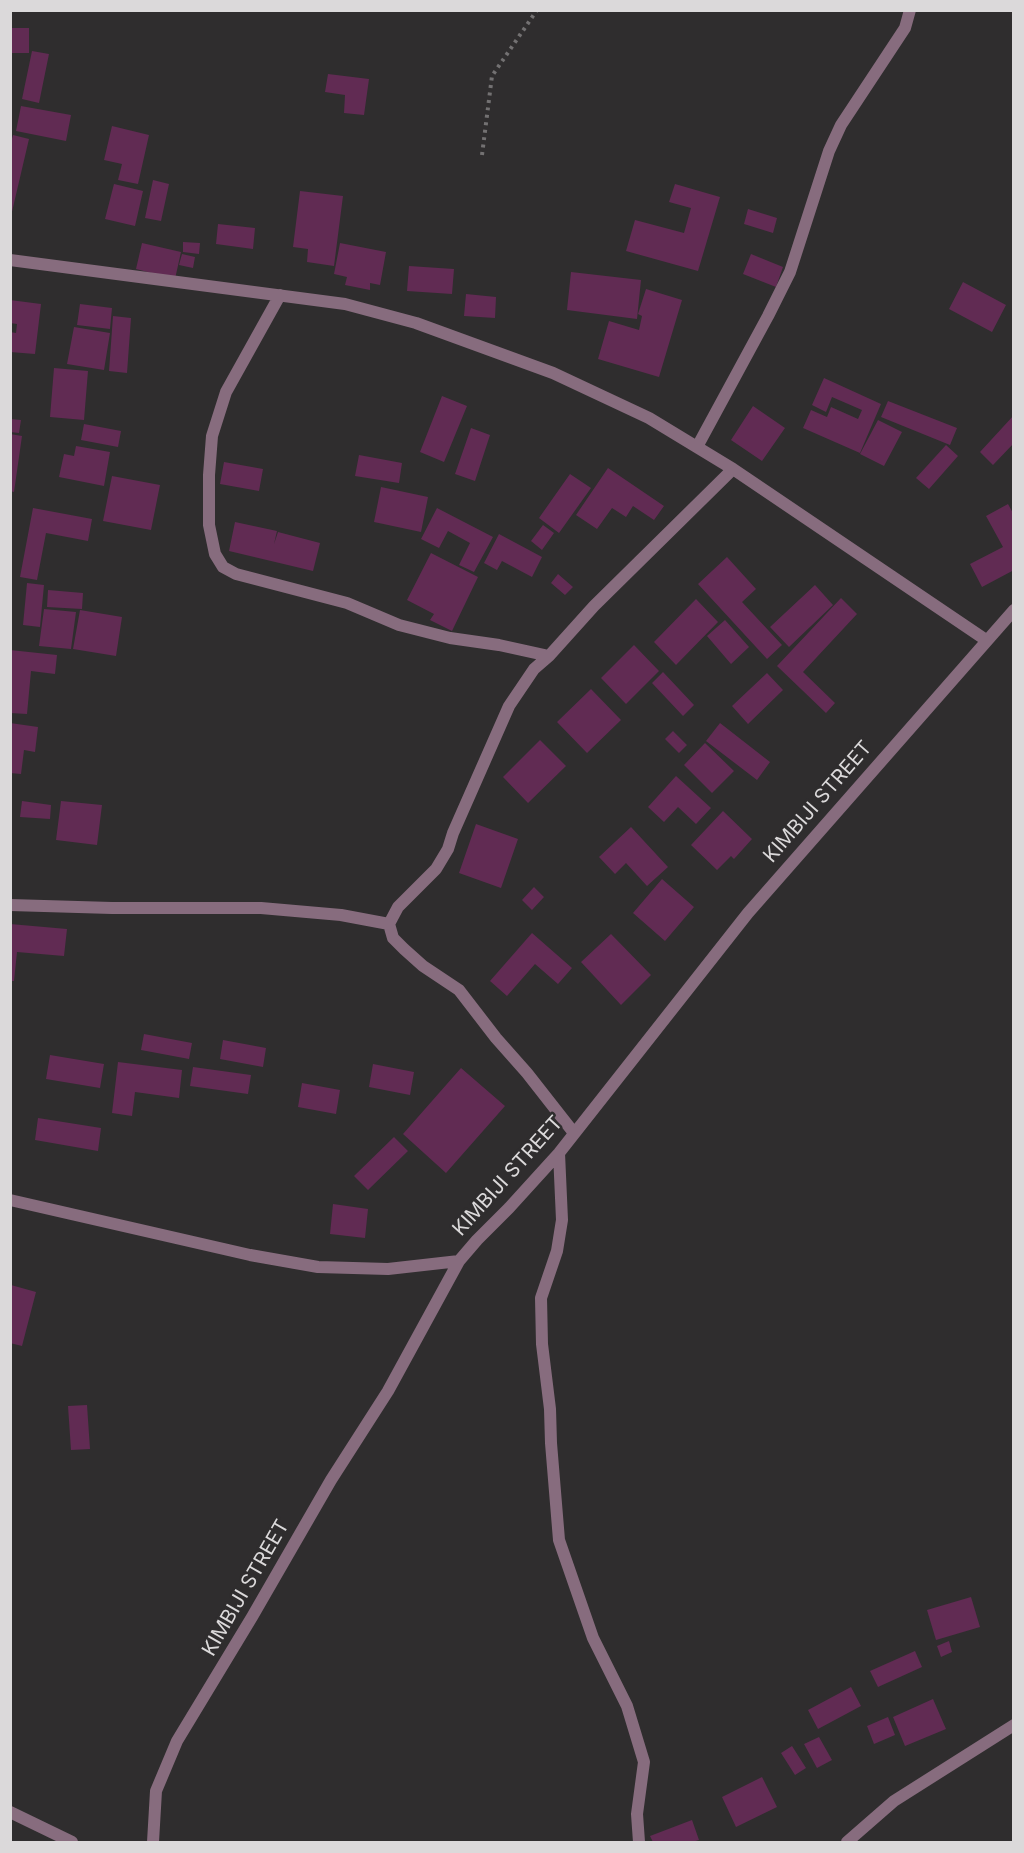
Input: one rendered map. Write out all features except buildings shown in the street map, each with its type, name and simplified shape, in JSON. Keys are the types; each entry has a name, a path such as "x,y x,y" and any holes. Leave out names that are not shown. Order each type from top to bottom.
{"street":[{"path":"696,447 790,272 829,151 841,125 905,28 910,10"},
{"path":"10,260 345,304 416,323 543,369 649,418 733,469 986,640"},
{"path":"280,295 226,392 212,436 209,525 214,554 223,567 236,574 347,603 399,625 450,639 499,645 549,657"},
{"path":"574,1133 459,990 404,950 393,938 389,924 398,907 436,869 448,849 509,706 534,669 549,657 594,606 733,469"},
{"name":"KIMBIJI STREET","path":"153,1842 156,1791 177,1741 331,1480 388,1391 459,1261 559,1154 748,913 1014,610"},
{"path":"10,905 261,908 341,915 389,924"},
{"path":"559,1154 562,1220 557,1251 541,1298 542,1344 548,1379 559,1540 592,1638 627,1706 644,1762 637,1815 639,1842"},
{"path":"10,1200 250,1255 318,1267 388,1269 459,1261"},
{"path":"847,1842 894,1801 1014,1725"},
{"path":"10,1812 72,1842"}],"path":[{"path":"482,155 492,76 537,10"}]}
